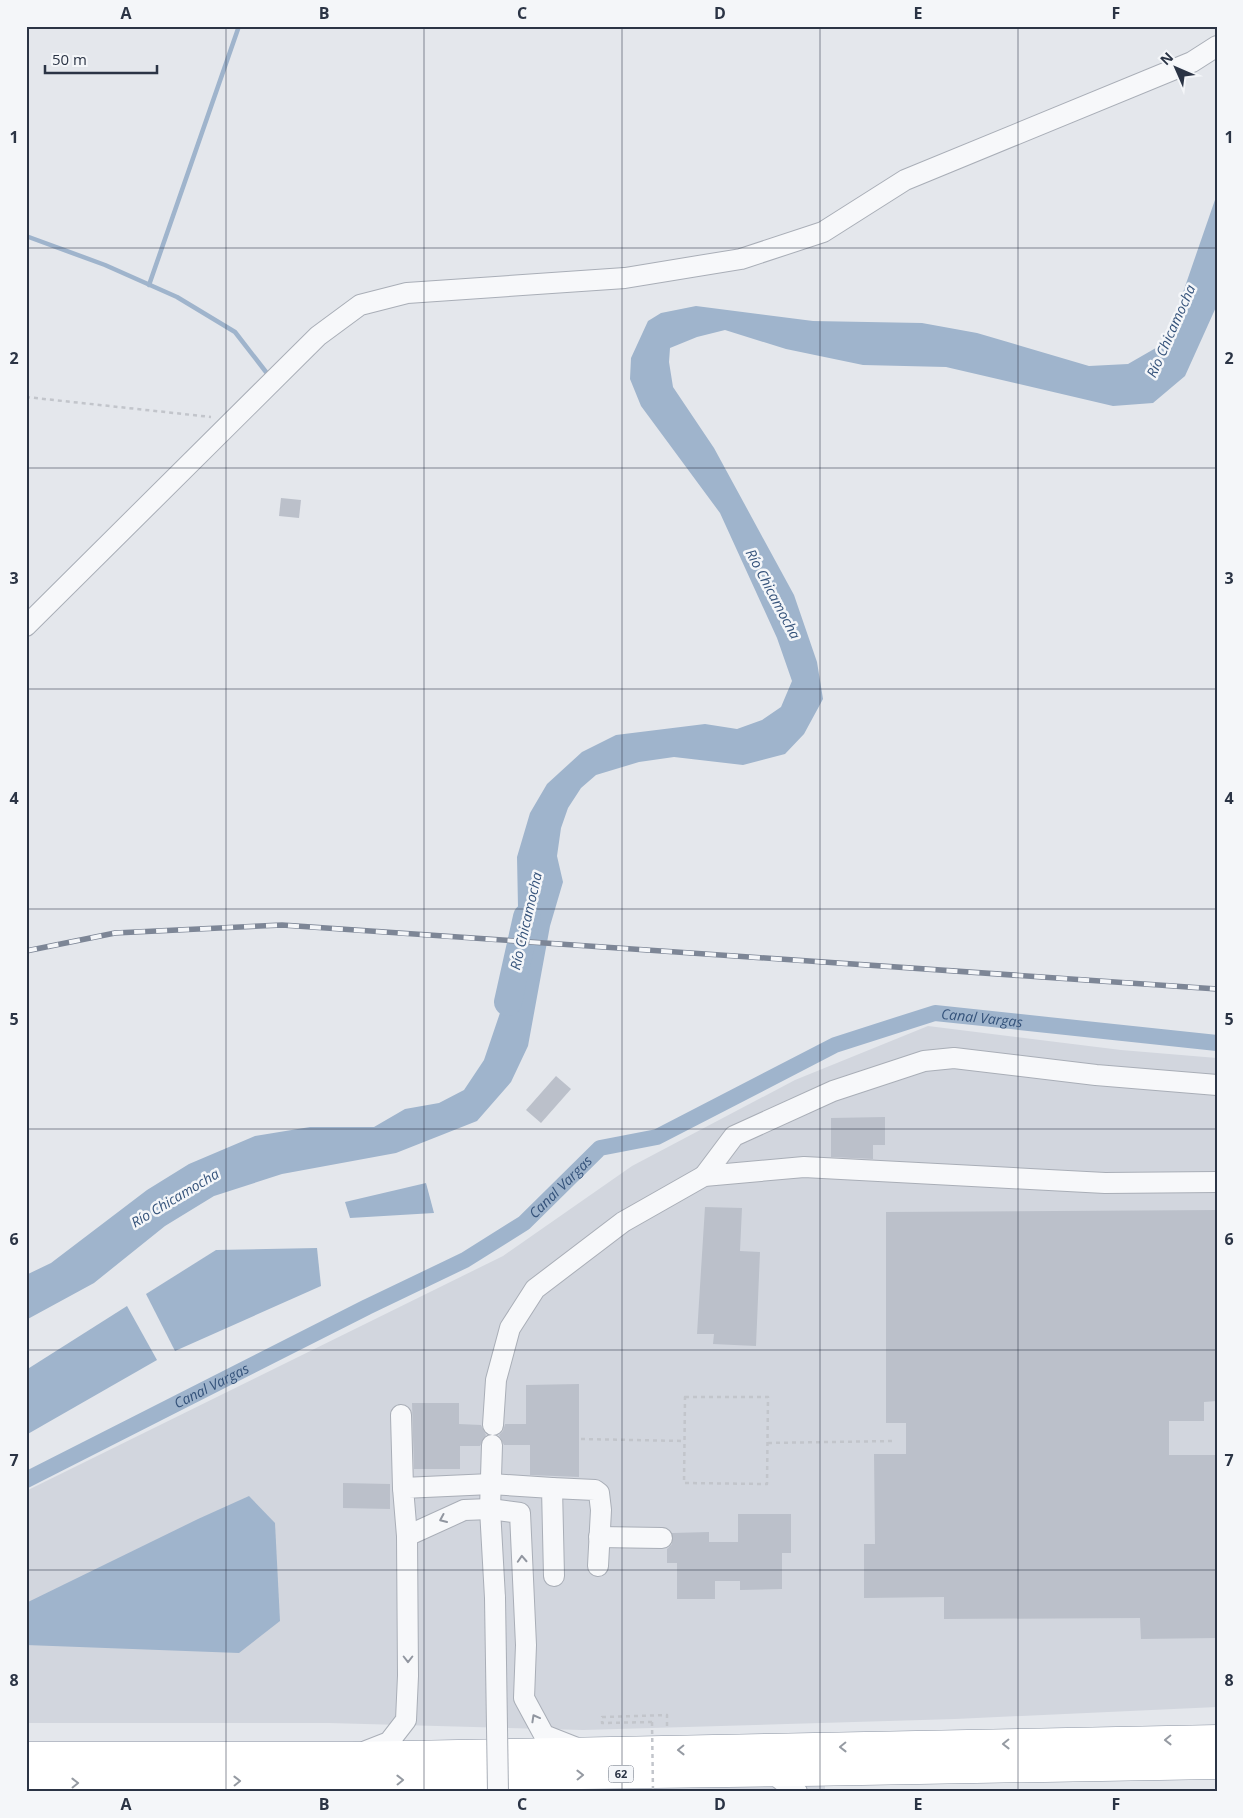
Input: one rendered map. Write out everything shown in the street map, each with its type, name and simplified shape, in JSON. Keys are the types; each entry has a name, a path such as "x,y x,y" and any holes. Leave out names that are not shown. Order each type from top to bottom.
{"highway":[{"name":"62","path":"26,1756 352,1756 1217,1739"},
{"name":"62","path":"26,1783 432,1786 533,1776 1217,1766"}],"street":[{"path":"26,626 318,336 360,305 407,294 625,278 741,259 823,232 905,180 1192,62 1217,46"},
{"path":"493,1425 496,1380 510,1328 535,1289 623,1222 704,1176 734,1136 833,1091 924,1061 954,1058 1096,1075 1217,1085"},
{"path":"704,1176 804,1166 1105,1183 1217,1182"},
{"path":"352,1756 389,1742 406,1720 408,1676 407,1536 403,1488 401,1415"},
{"path":"492,1446 490,1509 495,1598 498,1792"},
{"path":"403,1488 491,1484 595,1490 599,1493 601,1510 598,1566"},
{"path":"464,1510 470,1485"},
{"path":"521,1486 520,1513 526,1645 524,1698 544,1735 588,1752"},
{"path":"552,1488 554,1576"},
{"path":"407,1536 464,1510 490,1509 520,1513"},
{"path":"599,1537 662,1538"},
{"path":"771,1772 797,1792"},
{"path":"533,1776 564,1792"}],"path":[{"path":"26,396 235,419"},
{"path":"685,1397 768,1397 767,1484 684,1483 684,1441 685,1397"},
{"path":"581,1439 684,1441"},
{"path":"768,1443 892,1441"},
{"path":"654,1792 652,1722 602,1723 602,1717 667,1715 668,1750"}],"shaded area":[{"path":"928,1026 1121,1050 1217,1058 1217,1707 955,1719 583,1730 329,1723 26,1723 26,1491 503,1256 632,1166 795,1080"},
{"path":"825,1785 825,1792 389,1792"}],"water":[{"path":"1217,194 1217,305 1185,376 1153,403 1113,406 946,367 863,365 786,349 725,330 697,337 670,348 669,362 673,387 714,448 794,595 817,662 823,699 804,734 785,754 743,765 674,757 639,762 596,775 581,788 568,808 561,828 557,856 563,882 550,926 528,1046 511,1082 477,1121 396,1153 282,1174 214,1196 165,1226 94,1283 26,1320 26,1275 51,1263 147,1190 189,1164 255,1136 310,1127 374,1127 405,1109 439,1103 464,1090 484,1060 519,957 517,857 530,813 547,784 582,752 616,735 705,724 737,729 762,720 781,707 792,681 777,638 720,513 641,406 630,379 631,358 648,321 661,313 696,306 813,321 922,323 977,333 1089,366 1128,364 1161,345 1170,330"},
{"path":"426,1183 434,1213 350,1218 345,1202"},
{"path":"317,1248 321,1286 175,1351 146,1294 216,1250"},
{"path":"127,1306 157,1360 26,1435 26,1370"},
{"path":"249,1496 275,1523 280,1621 239,1653 26,1645 26,1603"}],"building":[{"path":"281,498 301,500 299,518 279,516"},
{"path":"556,1076 571,1089 541,1123 526,1110"},
{"path":"885,1117 885,1145 873,1145 873,1159 831,1157 831,1118"},
{"path":"705,1207 742,1208 740,1251 760,1252 756,1346 713,1344 714,1334 697,1334"},
{"path":"1217,1210 1217,1401 1204,1402 1204,1421 1169,1421 1169,1455 1217,1455 1217,1638 1141,1639 1140,1618 944,1619 944,1597 864,1598 864,1544 875,1544 874,1454 906,1454 906,1423 886,1423 886,1212"},
{"path":"579,1384 579,1477 530,1475 530,1445 504,1445 499,1435 503,1431 505,1424 526,1424 526,1385"},
{"path":"412,1403 459,1403 459,1424 481,1425 486,1435 480,1446 460,1446 460,1469 414,1469"},
{"path":"343,1483 390,1484 390,1509 343,1508"},
{"path":"738,1514 791,1514 791,1553 782,1553 782,1589 740,1590 740,1581 715,1581 715,1599 677,1599 677,1563 667,1563 667,1549 672,1544 672,1533 709,1532 709,1542 738,1542"}],"waterway":[{"path":"149,285 239,26"},
{"path":"26,236 105,265 177,297 235,332 266,372"},
{"name":"Río Chicamocha","path":"508,1002 527,917"},
{"name":"Canal Vargas","path":"26,1480 367,1307 465,1260 524,1223 600,1148 657,1137 835,1045 935,1013 1217,1043"}],"railway":[{"path":"26,951 115,933 282,925 1217,989"}]}
